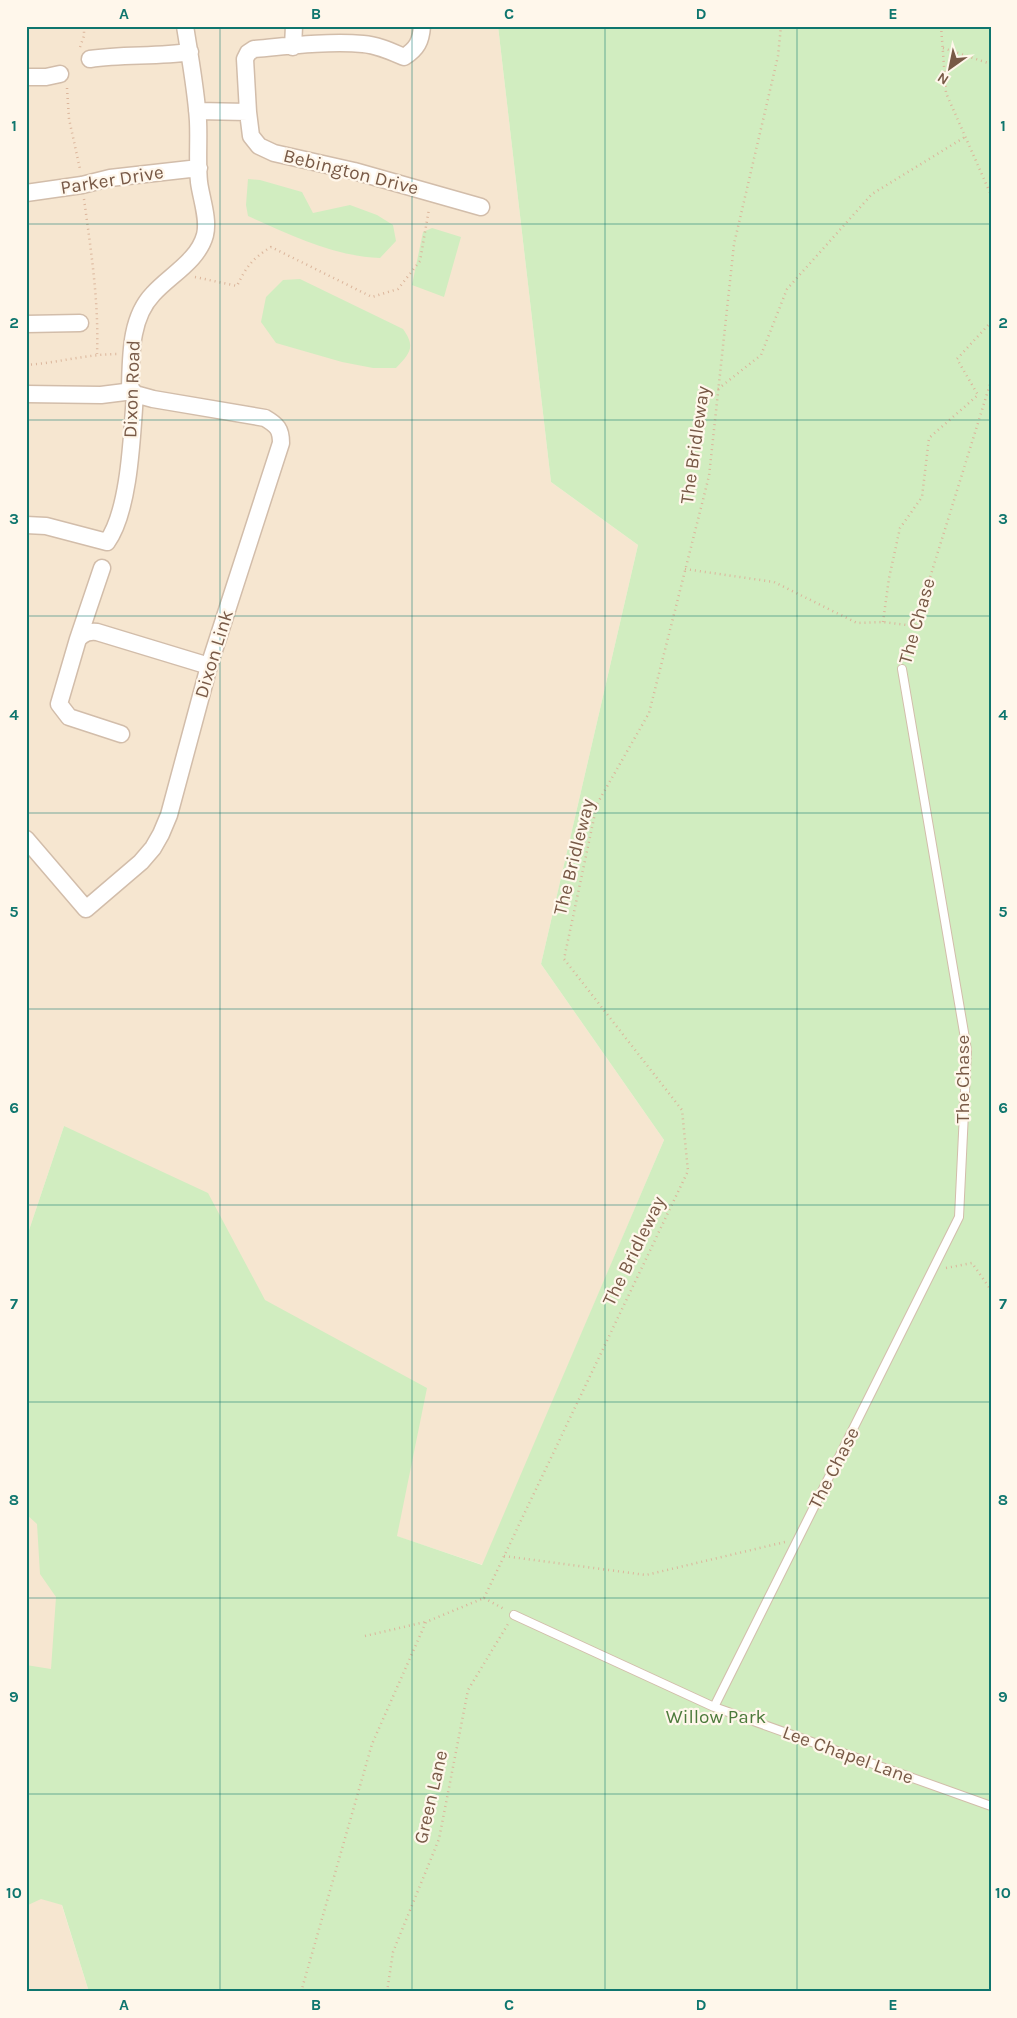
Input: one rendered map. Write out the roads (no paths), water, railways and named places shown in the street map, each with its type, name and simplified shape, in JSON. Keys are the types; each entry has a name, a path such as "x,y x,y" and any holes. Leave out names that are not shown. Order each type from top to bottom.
{"street":[{"name":"Dixon Road","path":"26,525 46,526 107,542 118,520 128,477 134,392 130,385 132,343 141,310 152,295 197,252 205,234 206,224 199,168 196,111 190,52 185,26"},
{"path":"293,47 294,26"},
{"name":"Bebington Drive","path":"422,26 421,38 417,47 404,56 387,49 364,44 254,49 248,53 244,66 251,136 259,146 274,153 354,171 480,206"},
{"path":"90,59 111,56 190,52"},
{"path":"26,77 46,78 60,74"},
{"path":"196,111 248,112"},
{"name":"Parker Drive","path":"26,193 82,185 110,178 199,168"},
{"path":"26,324 80,324"},
{"path":"26,394 101,395 134,392"},
{"name":"Dixon Link","path":"26,839 86,909 141,862 153,848 169,815 209,666 282,442 281,431 275,424 265,418 153,399 134,392"},
{"path":"102,568 78,639 60,704 62,709 73,719 121,734"},
{"path":"78,639 88,632 97,632 209,666"}],"lane":[{"name":"The Chase","path":"714,1707 960,1218 967,1050 902,669"},
{"name":"Lee Chapel Lane","path":"514,1614 714,1707 991,1806"}],"park label":[{"name":"Willow Park","path":"716,1717"}]}
